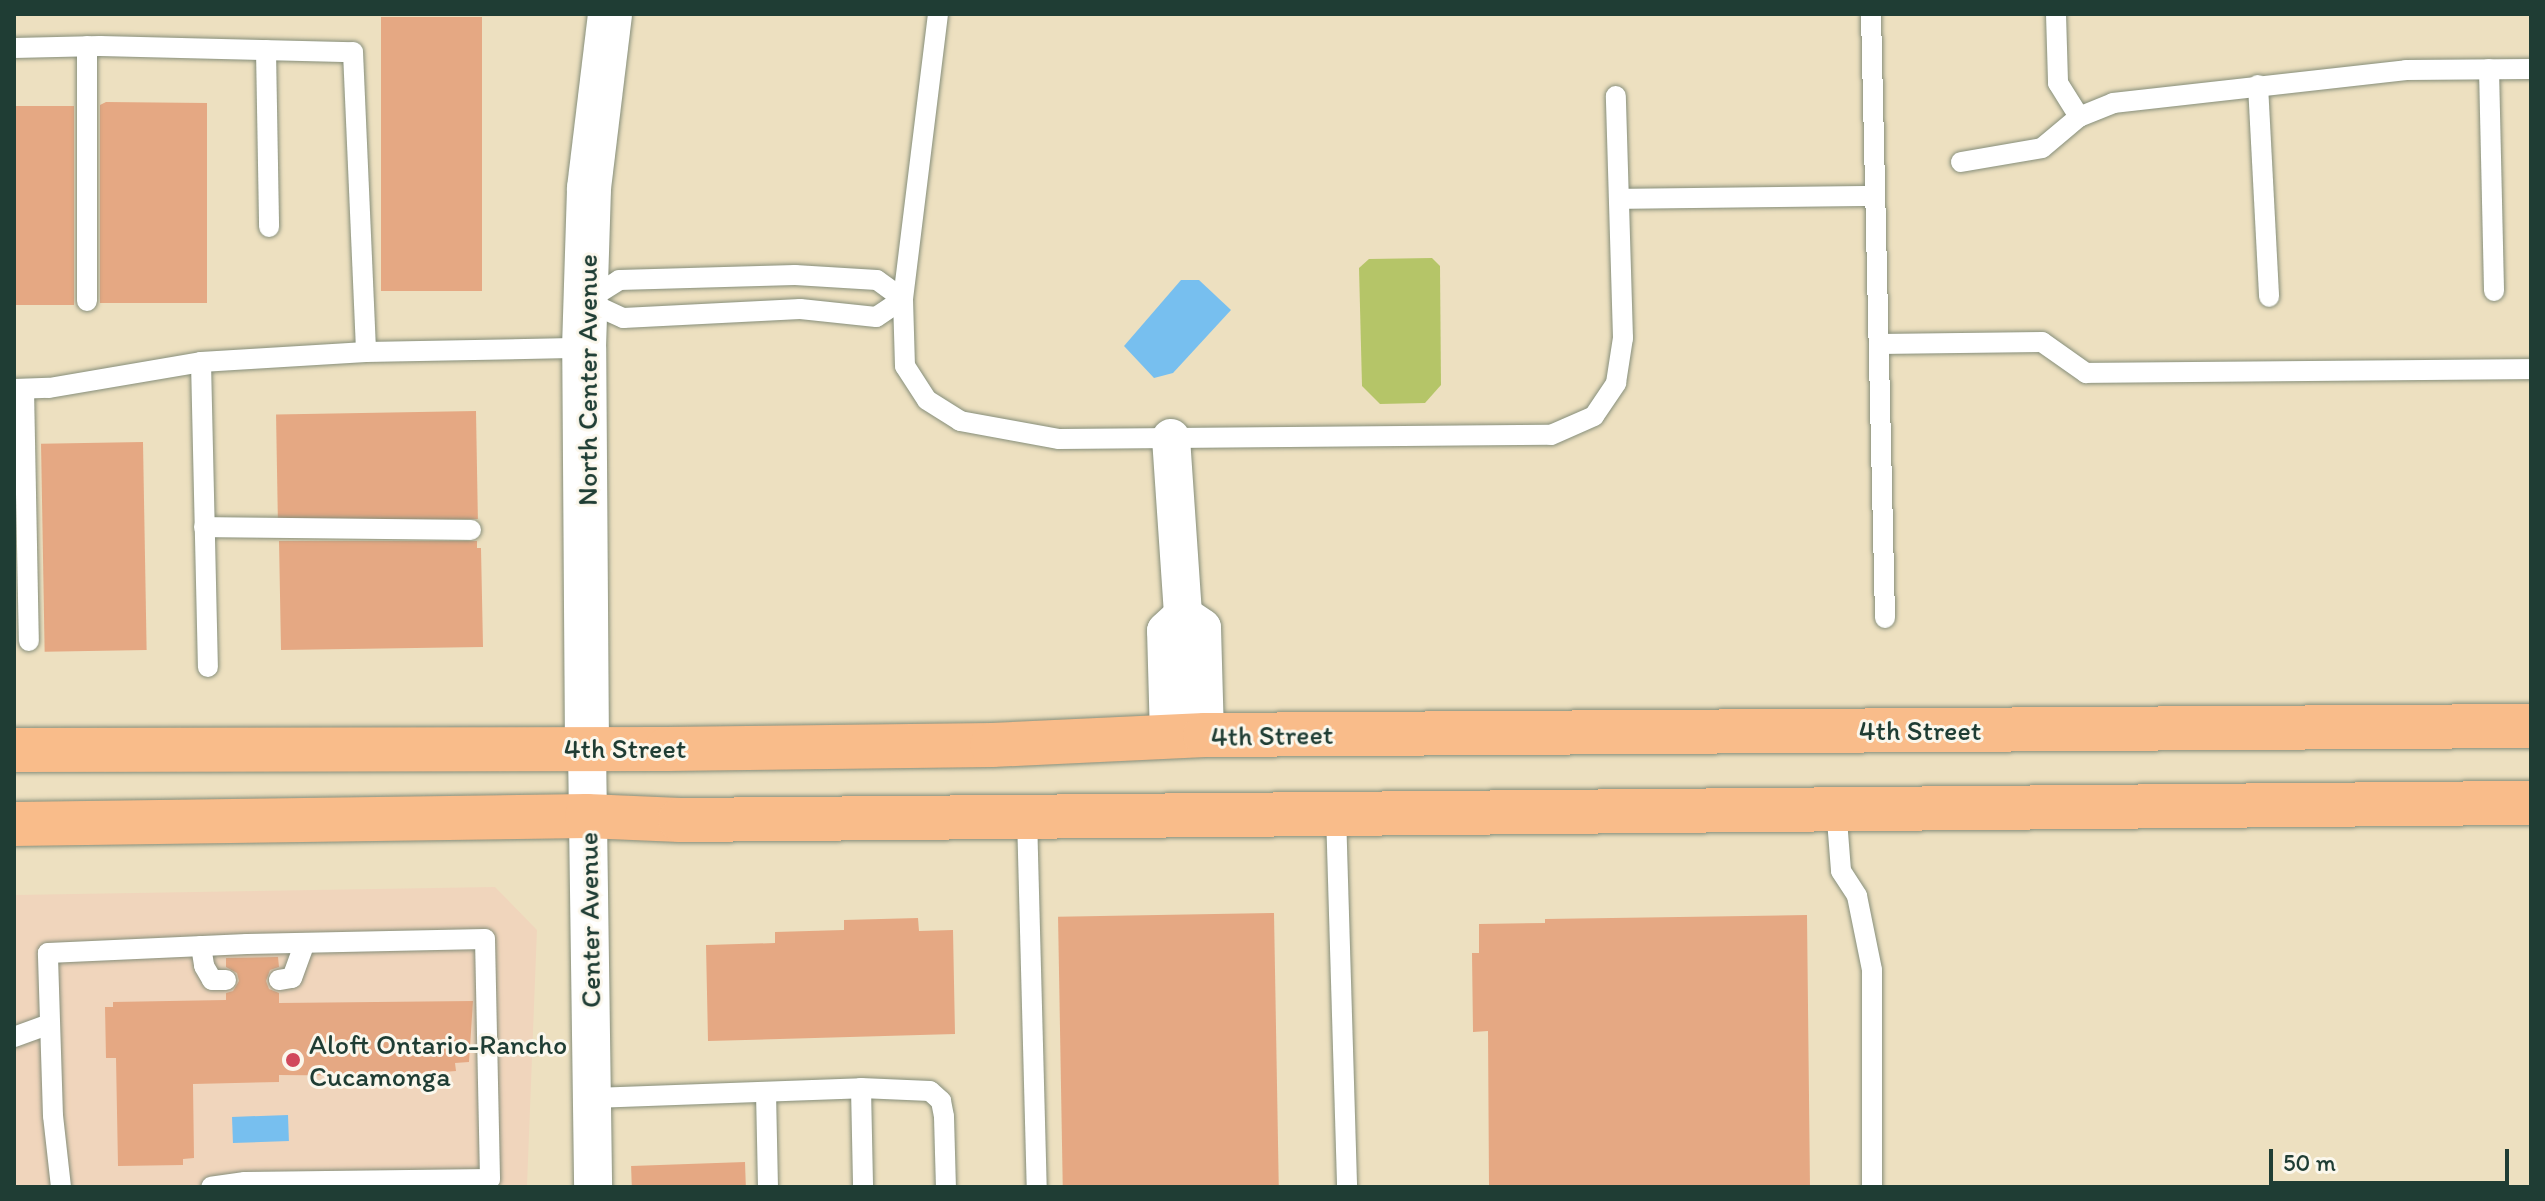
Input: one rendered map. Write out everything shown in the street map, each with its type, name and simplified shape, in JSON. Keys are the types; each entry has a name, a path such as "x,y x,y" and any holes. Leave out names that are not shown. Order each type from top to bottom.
{"main road":[{"name":"4th Street","path":"14,750 992,745 1187,736 2531,726"},
{"path":"14,824 587,816 696,820 1836,807 2531,803"}],"street":[{"name":"North Center Avenue","path":"587,748 584,348 593,136 610,14"},
{"path":"1171,438 1183,615 1202,628 1187,736"},
{"name":"Center Avenue","path":"587,748 593,1187"}],"lane":[{"path":"938,14 903,299 905,366 927,400 960,421 1059,439 1551,435 1594,416 1616,383 1623,338 1616,96"},
{"path":"1871,14 1885,618"},
{"path":"2056,14 2058,83 2079,117"},
{"path":"14,48 87,46 353,52 366,352"},
{"path":"87,46 87,301"},
{"path":"266,50 269,227"},
{"path":"2489,69 2494,291"},
{"path":"1961,162 2042,148 2079,117 2113,103 2406,70 2531,69"},
{"path":"2258,85 2269,297"},
{"path":"1619,199 1875,196"},
{"path":"776,275 778,311"},
{"path":"586,301 619,280 776,275 877,280 903,299"},
{"path":"586,301 623,318 800,309 876,317 903,299"},
{"path":"1879,344 2042,342 2086,373 2531,369"},
{"path":"29,641 19,389 49,388 201,362 366,352 584,348"},
{"path":"201,362 208,667"},
{"path":"204,527 471,530"},
{"path":"1836,807 1841,871 1857,896 1872,970 1872,1187"},
{"path":"1336,813 1347,1187"},
{"path":"1027,816 1037,1187"},
{"path":"61,1187 56,1167 48,953 485,939 490,1179 245,1182 211,1187"},
{"path":"279,980 292,978 305,943"},
{"path":"201,946 204,966 212,980 226,980"},
{"path":"14,1037 50,1024"},
{"path":"593,1098 861,1088 930,1091 941,1101 946,1187"},
{"path":"861,1088 863,1187"},
{"path":"766,1092 768,1187"}],"shaded area":[{"path":"495,887 537,930 527,1187 14,1187 14,895"}],"green space":[{"path":"1432,258 1440,266 1441,385 1425,403 1380,404 1362,386 1359,268 1369,259"}],"water":[{"path":"1181,280 1199,280 1231,310 1173,373 1154,378 1124,346"},
{"path":"288,1115 289,1141 233,1143 232,1117"}],"building":[{"path":"381,17 482,17 482,291 381,291"},
{"path":"106,102 207,103 207,303 100,303 100,105"},
{"path":"14,106 74,106 74,305 14,305"},
{"path":"476,411 478,519 278,522 276,414"},
{"path":"143,442 147,650 45,652 41,444"},
{"path":"279,541 477,541 477,548 481,548 483,647 281,650"},
{"path":"1274,913 1279,1187 1063,1187 1058,917"},
{"path":"1807,915 1810,1187 1489,1187 1488,1031 1473,1032 1472,953 1479,953 1479,924 1545,923 1545,919"},
{"path":"918,918 919,931 953,930 955,1034 708,1041 706,945 775,943 775,932 844,930 844,920"},
{"name":"Aloft Ontario-Rancho Cucamonga","path":"278,957 279,967 270,970 266,981 269,989 279,993 279,1003 473,1001 469,1062 455,1063 456,1071 391,1076 279,1075 279,1082 193,1084 194,1158 183,1159 183,1165 118,1166 116,1058 106,1058 105,1007 113,1007 113,1002 226,1000 226,993 233,991 239,981 237,973 226,967 226,958"},
{"path":"745,1162 746,1187 632,1187 631,1166"}],"place":[{"name":"Aloft Ontario-Rancho Cucamonga","path":"293,1060"}]}
